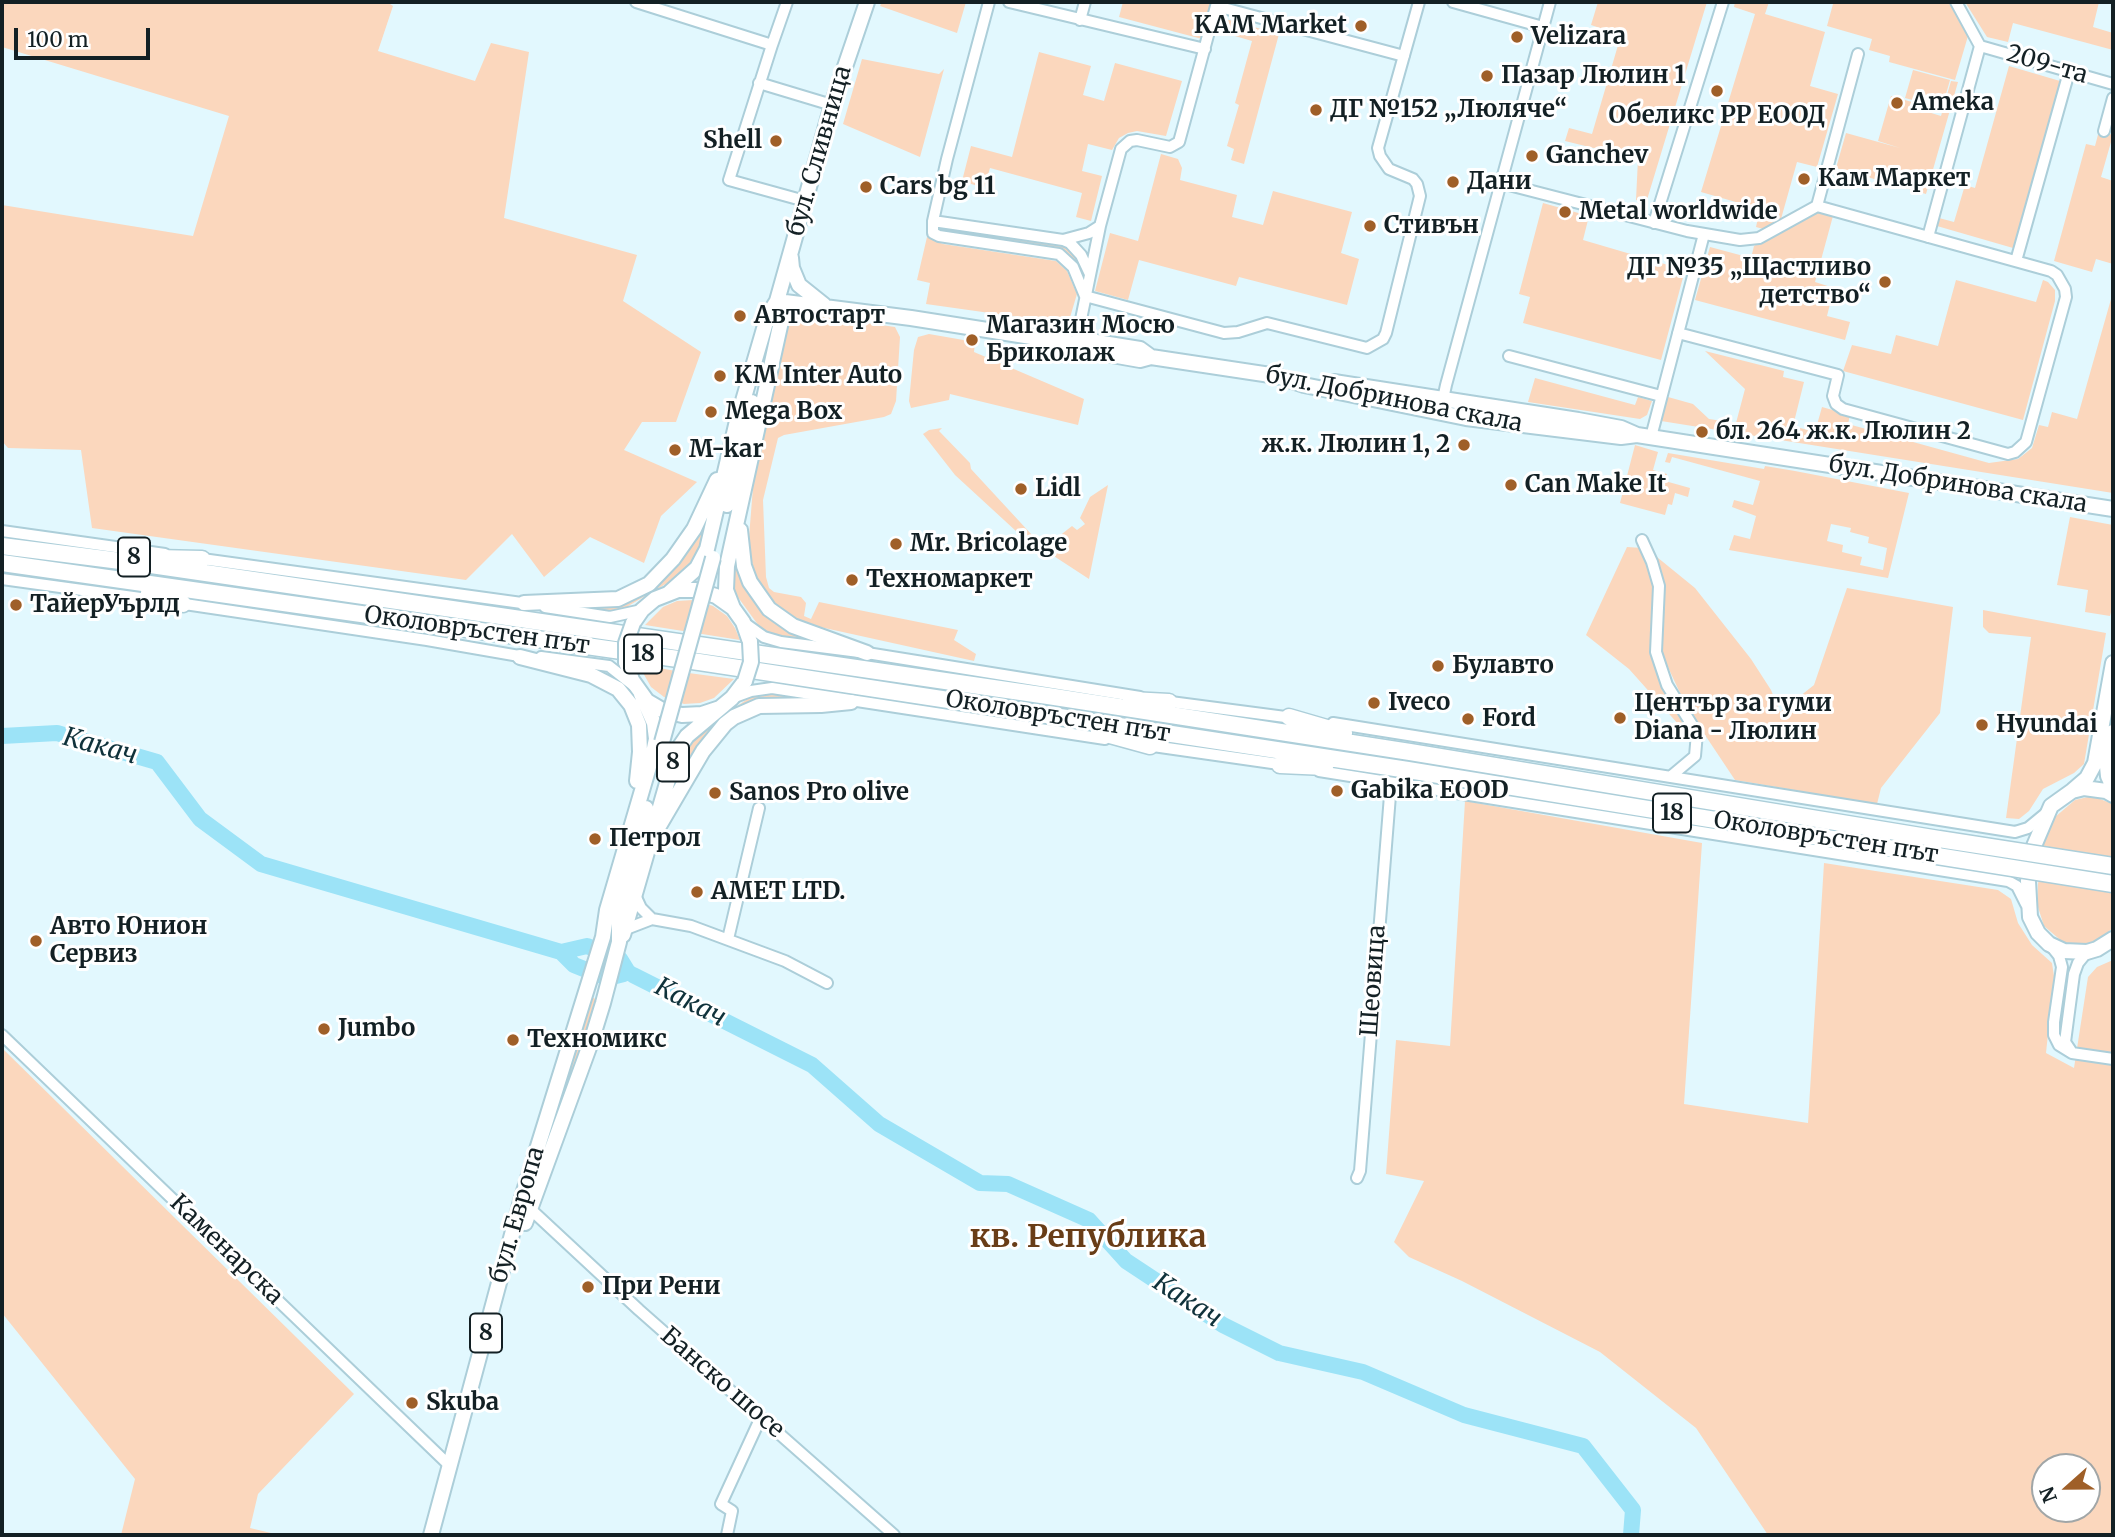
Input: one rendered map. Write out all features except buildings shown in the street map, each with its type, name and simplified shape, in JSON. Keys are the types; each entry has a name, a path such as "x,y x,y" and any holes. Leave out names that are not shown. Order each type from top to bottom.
{"highway":[{"name":"Околовръстен път","path":"2,546 158,566 1048,696 2113,866"},
{"name":"8","path":"66,555 202,559"},
{"name":"Околовръстен път","path":"4,569 100,576 167,588 699,662 1408,770 2113,884"},
{"name":"8","path":"100,576 183,604"},
{"path":"1048,696 1169,702"},
{"path":"1022,712 1150,746"},
{"path":"1289,717 1410,752"},
{"path":"1280,765 1408,770"}],"main road":[{"name":"бул. Сливница","path":"669,593 697,568 707,549 729,453 768,316 778,301 832,105 867,2"},
{"path":"790,251 792,268 799,285 825,306"},
{"name":"бул. Сливница","path":"733,608 725,581 782,317 778,301"},
{"name":"бул. Добринова скала","path":"778,301 1076,344 1090,341 1140,349 1151,357 1277,376 1303,377 1578,420 1621,428 1644,436 2113,509"},
{"name":"бул. Сливница","path":"687,652 750,416 757,359"},
{"name":"бул. Сливница","path":"750,416 768,375"},
{"name":"бул. Добринова скала","path":"1277,376 1304,385 1428,411 1621,437 1644,436"},
{"path":"524,603 618,599 649,584 673,559 694,529 729,453"},
{"path":"740,509 740,547 744,566 750,582 769,609 793,626 867,653"},
{"name":"8","path":"642,610 655,599 686,590 706,592 733,608 743,622 750,642 751,662 745,681 728,702"},
{"path":"642,610 626,643 626,662 638,690 655,706 682,715 702,715 728,702"},
{"name":"бул. Европа","path":"603,937 619,911 687,652"},
{"name":"8","path":"520,657 608,682 618,689 631,705 639,725 640,738 634,814"},
{"path":"2113,663 2095,763 2087,778 2061,797 2047,812 2034,846 2029,870 2030,917 2038,933 2049,944 2064,951 2087,952 2097,950 2113,939"},
{"name":"бул. Европа","path":"431,1535 603,937 607,911 656,739 650,711 638,690"},
{"name":"бул. Европа","path":"439,1535 525,1204 592,1042 680,743 728,702"},
{"path":"652,838 703,751 724,724 734,717 759,706 851,702"},
{"path":"2113,732 2107,766 2113,787"},
{"path":"2072,791 2096,789 2113,795"},
{"name":"бул. Европа","path":"619,911 622,935"}],"street":[{"path":"636,2 772,46"},
{"path":"787,2 729,180 805,201"},
{"path":"989,2 947,159 933,226 939,236 1059,254 1073,267 1085,296"},
{"path":"1009,2 1205,49"},
{"path":"1080,20 1085,2"},
{"path":"1085,296 1224,333 1238,332 1267,323 1367,348 1383,340 1420,190 1413,179 1389,169 1383,163 1378,148 1419,2"},
{"path":"1454,2 1544,27"},
{"path":"1447,414 1443,399 1550,2"},
{"path":"1654,223 1723,2"},
{"path":"1928,237 1980,47 1956,2"},
{"path":"1076,344 1100,226 1118,156 1125,145 1137,139 1170,147 1179,142 1216,6 1404,56"},
{"name":"209-та","path":"1980,47 2113,84"},
{"path":"1816,206 1858,54"},
{"path":"2016,261 2069,72"},
{"path":"759,83 832,105"},
{"path":"2104,131 2113,98"},
{"path":"1501,183 1654,223 1740,240 1759,238 1816,206 2051,271 2057,275 2065,289 2066,297 2026,442 2015,452 2000,453 1843,409 1836,404 1833,396 1838,376 1678,333"},
{"path":"933,226 1063,240 1070,243 1081,255 1090,274"},
{"path":"1063,240 1089,233 1100,226"},
{"path":"1644,436 1661,396 1704,234"},
{"path":"1509,356 1661,396"},
{"path":"1428,411 1443,399"},
{"path":"2,531 202,559"},
{"path":"1642,540 1659,586 1656,652 1667,685 1697,733 1695,756 1670,777"},
{"name":"8","path":"202,559 610,617 642,610"},
{"path":"4,569 183,604"},
{"name":"8","path":"183,604 427,640 520,657"},
{"name":"Околовръстен път","path":"743,622 770,639 1169,702 1289,717 2015,832 2028,828 2047,812"},
{"path":"520,657 542,657 609,666 638,690"},
{"name":"Околовръстен път","path":"728,702 751,691 772,688 1280,765 2008,881 2017,886 2024,897 2030,917"},
{"name":"Шеовица","path":"1357,1178 1360,1171 1391,783"},
{"path":"729,939 759,808"},
{"path":"635,895 641,908 652,919 691,926 729,939 785,961 827,983"},
{"path":"622,935 652,919"},
{"path":"2049,944 2059,956 2062,967 2054,1022 2054,1035 2059,1045 2073,1053 2113,1059"},
{"path":"2073,1053 2065,1042 2074,974 2078,963 2087,952"},
{"name":"Каменарска","path":"2,1035 450,1466"},
{"name":"Банско шосе","path":"525,1204 639,1310 894,1535"},
{"path":"727,1535 732,1511 721,1504 761,1417"}],"shaded area":[{"path":"2,2 387,2 393,6 378,51 475,81 491,43 529,52 504,218 637,255 623,301 701,352 676,422 642,422 624,450 697,482 661,516 644,563 590,537 544,577 512,534 466,580 92,528 81,450 8,448 2,441 2,205 193,236 229,116 2,47"},
{"path":"882,2 966,2 957,33 880,6"},
{"path":"1123,2 1212,2 1202,39 1119,17"},
{"path":"1598,2 1707,2 1646,203 1636,200 1638,159 1565,141 1569,128 1592,134 1621,35 1591,25"},
{"path":"1735,2 1769,2 1765,14 1825,32 1810,86 1838,94 1817,167 1797,162 1781,219 1763,229 1756,227 1760,209 1701,192 1755,14 1734,7"},
{"path":"1827,2 1949,2 1968,36 1955,80 1889,62 1890,56 1869,50 1872,39 1827,26 1833,4"},
{"path":"1965,2 2099,2 2093,27 2113,33 2113,50 2013,23 2008,42 1987,37"},
{"path":"1222,18 1279,34 1244,164 1231,160 1234,149 1227,146 1239,105 1235,103 1252,41 1218,31"},
{"path":"1039,52 1091,66 1083,95 1104,101 1115,63 1182,81 1166,136 1137,131 1128,133 1119,138 1112,150 1088,144 1082,171 1102,176 1091,221 1076,217 1082,193 990,168 984,188 962,181 971,146 1012,157"},
{"path":"862,59 939,74 944,69 920,157 843,124"},
{"path":"2009,66 2060,81 2013,248 1937,226 1939,218 1954,222 1965,185 1975,188"},
{"path":"1913,70 1950,80 1942,108 1905,98"},
{"path":"1951,81 1958,82 1926,194 1836,168 1846,133 1900,148 1878,141 1891,96 1912,102 1915,108 1941,116"},
{"path":"2099,131 2113,135 2101,177 2113,181 2113,264 2096,259 2092,272 2054,261 2086,144 2095,146"},
{"path":"1161,154 1178,159 1182,168 1180,180 1237,195 1232,217 1263,225 1273,191 1352,212 1341,253 1359,259 1347,305 1239,277 1236,286 1139,260 1128,300 1095,291 1110,233 1138,241"},
{"path":"1543,203 1589,216 1583,240 1685,270 1661,360 1523,323 1530,297 1519,294"},
{"path":"1816,211 1833,216 1815,282 1834,288 1827,316 1850,322 1845,340 1695,300 1710,247 1751,258 1754,246"},
{"path":"940,226 1063,245 1081,262 1076,265 1070,257 940,232"},
{"path":"927,237 943,244 1056,261 1067,271 1077,294 1068,324 926,304 930,283 917,280"},
{"path":"1956,280 2036,302 2043,280 2055,290 2055,301 2023,420 1843,371 1852,345 1891,354 1896,335 1938,346"},
{"path":"2113,292 2113,493 1661,421 1668,397 1693,404 1709,419 1736,423 1745,389 1705,351 1784,371 1783,377 1804,382 1793,426 1815,432 1822,407 1850,415 1848,424 1989,463 2018,459 2032,448 2039,425 2048,427 2052,412 2077,419"},
{"path":"796,315 895,327 900,337 896,401 891,414 884,417 778,438 763,500 766,577 769,588 774,592 801,597 806,603 804,616 811,619 819,602 958,630 954,640 976,654 974,661 811,625 789,616 774,603 757,578 748,550 753,487 772,389 789,322"},
{"path":"929,334 975,342 974,352 1084,399 1078,425 950,394 949,400 911,408 909,401 914,350 918,337"},
{"path":"1535,378 1635,405 1638,397 1652,401 1647,415 1640,419 1528,402"},
{"path":"942,428 939,431 970,463 971,469 1044,548 1072,526 1077,530 1085,524 1080,518 1090,497 1108,485 1089,579 1017,532 955,475 923,434"},
{"path":"1635,445 1658,452 1653,470 1667,474 1665,481 1690,488 1688,497 1675,493 1672,505 1668,504 1665,515 1620,503"},
{"path":"1668,453 1764,469 1765,466 1909,493 1888,578 1729,550 1734,535 1750,539 1756,516 1732,507 1734,500 1753,505 1760,481 1672,457 1670,463 1665,462","holes":["1831,524 1851,528 1850,532 1869,537 1868,543 1887,548 1883,570 1860,565 1862,557 1842,552 1843,545 1827,541"]},
{"path":"710,503 700,559 681,575 618,612 600,613 566,604 645,593"},
{"path":"2070,517 2113,525 2113,604 2110,616 2085,612 2088,590 2057,585"},
{"path":"1627,547 1642,548 1652,574 1654,606 1651,653 1690,728 1687,734 1629,669 1586,635"},
{"path":"734,548 762,606 832,643 779,638 764,633 732,589"},
{"path":"1652,553 1695,588 1751,659 1771,690 1780,712 1814,685 1847,588 1953,607 1940,713 1881,788 1877,804 1735,780 1687,708 1660,650 1665,600 1663,583"},
{"path":"693,600 713,606 727,616 740,640 645,625 663,607 677,601"},
{"path":"1983,610 2106,633 2084,764 2074,773 2043,789 2029,811 2019,819 2006,818 2031,637 1989,633 1983,627"},
{"path":"638,664 734,679 714,698 700,703 684,704 664,697 651,687"},
{"path":"765,693 815,699 750,704 666,801 680,752 691,737 752,696"},
{"path":"2092,796 2113,804 2113,928 2091,945 2077,946 2065,944 2044,926 2037,904 2038,884 2045,836 2055,817 2075,800"},
{"path":"1465,801 1702,843 1684,1104 1808,1123 1824,863 1998,890 2011,899 2018,923 2032,945 2052,963 2054,976 2046,1053 2074,1068 2088,977 2097,967 2113,960 2113,1535 1768,1535 1696,1428 1600,1352 1462,1281 1409,1257 1394,1242 1424,1181 1386,1174 1396,1040 1450,1046"},
{"path":"592,997 597,1000 593,1015 560,1105 556,1106"},
{"path":"2,1048 354,1394 258,1494 250,1528 271,1533 270,1535 121,1535 135,1479 2,1313"}],"waterway":[{"name":"Какач","path":"2,736 57,733 157,762 200,819 261,864 561,952 574,965 599,975 612,977 624,974"},
{"name":"Какач","path":"561,952 587,946 620,959 633,975 812,1065 879,1124 980,1183 1008,1184 1089,1220 1126,1261 1223,1325 1279,1353 1363,1372 1464,1415 1583,1446 1633,1510 1631,1535"}],"place":[{"name":"KAM Market","path":"1361,26"},
{"name":"Velizara","path":"1517,37"},
{"name":"Пазар Люлин 1","path":"1487,76"},
{"name":"Обеликс РР ЕООД","path":"1717,91"},
{"name":"Ameka","path":"1897,103"},
{"name":"ДГ №152 „Люляче“","path":"1316,110"},
{"name":"Shell","path":"776,141"},
{"name":"Ganchev","path":"1532,156"},
{"name":"Кам Маркет","path":"1804,179"},
{"name":"Дани","path":"1453,182"},
{"name":"Cars bg 11","path":"866,187"},
{"name":"Metal worldwide","path":"1565,212"},
{"name":"Стивън","path":"1370,226"},
{"name":"ДГ №35 „Щастливо детство“","path":"1885,282"},
{"name":"Автостарт","path":"740,316"},
{"name":"Магазин Мосю Бриколаж","path":"972,340"},
{"name":"KM Inter Auto","path":"720,376"},
{"name":"Mega Box","path":"711,412"},
{"name":"бл. 264 ж.к. Люлин 2","path":"1702,432"},
{"name":"ж.к. Люлин 1, 2","path":"1464,445"},
{"name":"M-kar","path":"675,450"},
{"name":"Can Make It","path":"1511,485"},
{"name":"Lidl","path":"1021,489"},
{"name":"Mr. Bricolage","path":"896,544"},
{"name":"Техномаркет","path":"852,580"},
{"name":"ТайерУърлд","path":"16,605"},
{"name":"Булавто","path":"1438,666"},
{"name":"Iveco","path":"1374,703"},
{"name":"Център за гуми Diana - Люлин","path":"1620,718"},
{"name":"Ford","path":"1468,719"},
{"name":"Hyundai","path":"1982,725"},
{"name":"Gabika EOOD","path":"1337,791"},
{"name":"Sanos Pro olive","path":"715,793"},
{"name":"Петрол","path":"595,839"},
{"name":"AMET LTD.","path":"697,892"},
{"name":"Авто Юнион Сервиз","path":"36,941"},
{"name":"Jumbo","path":"324,1029"},
{"name":"Техномикс","path":"513,1040"},
{"name":"При Рени","path":"588,1287"},
{"name":"Skuba","path":"412,1403"}],"district":[{"name":"кв. Република","path":"1088,1238"}]}
